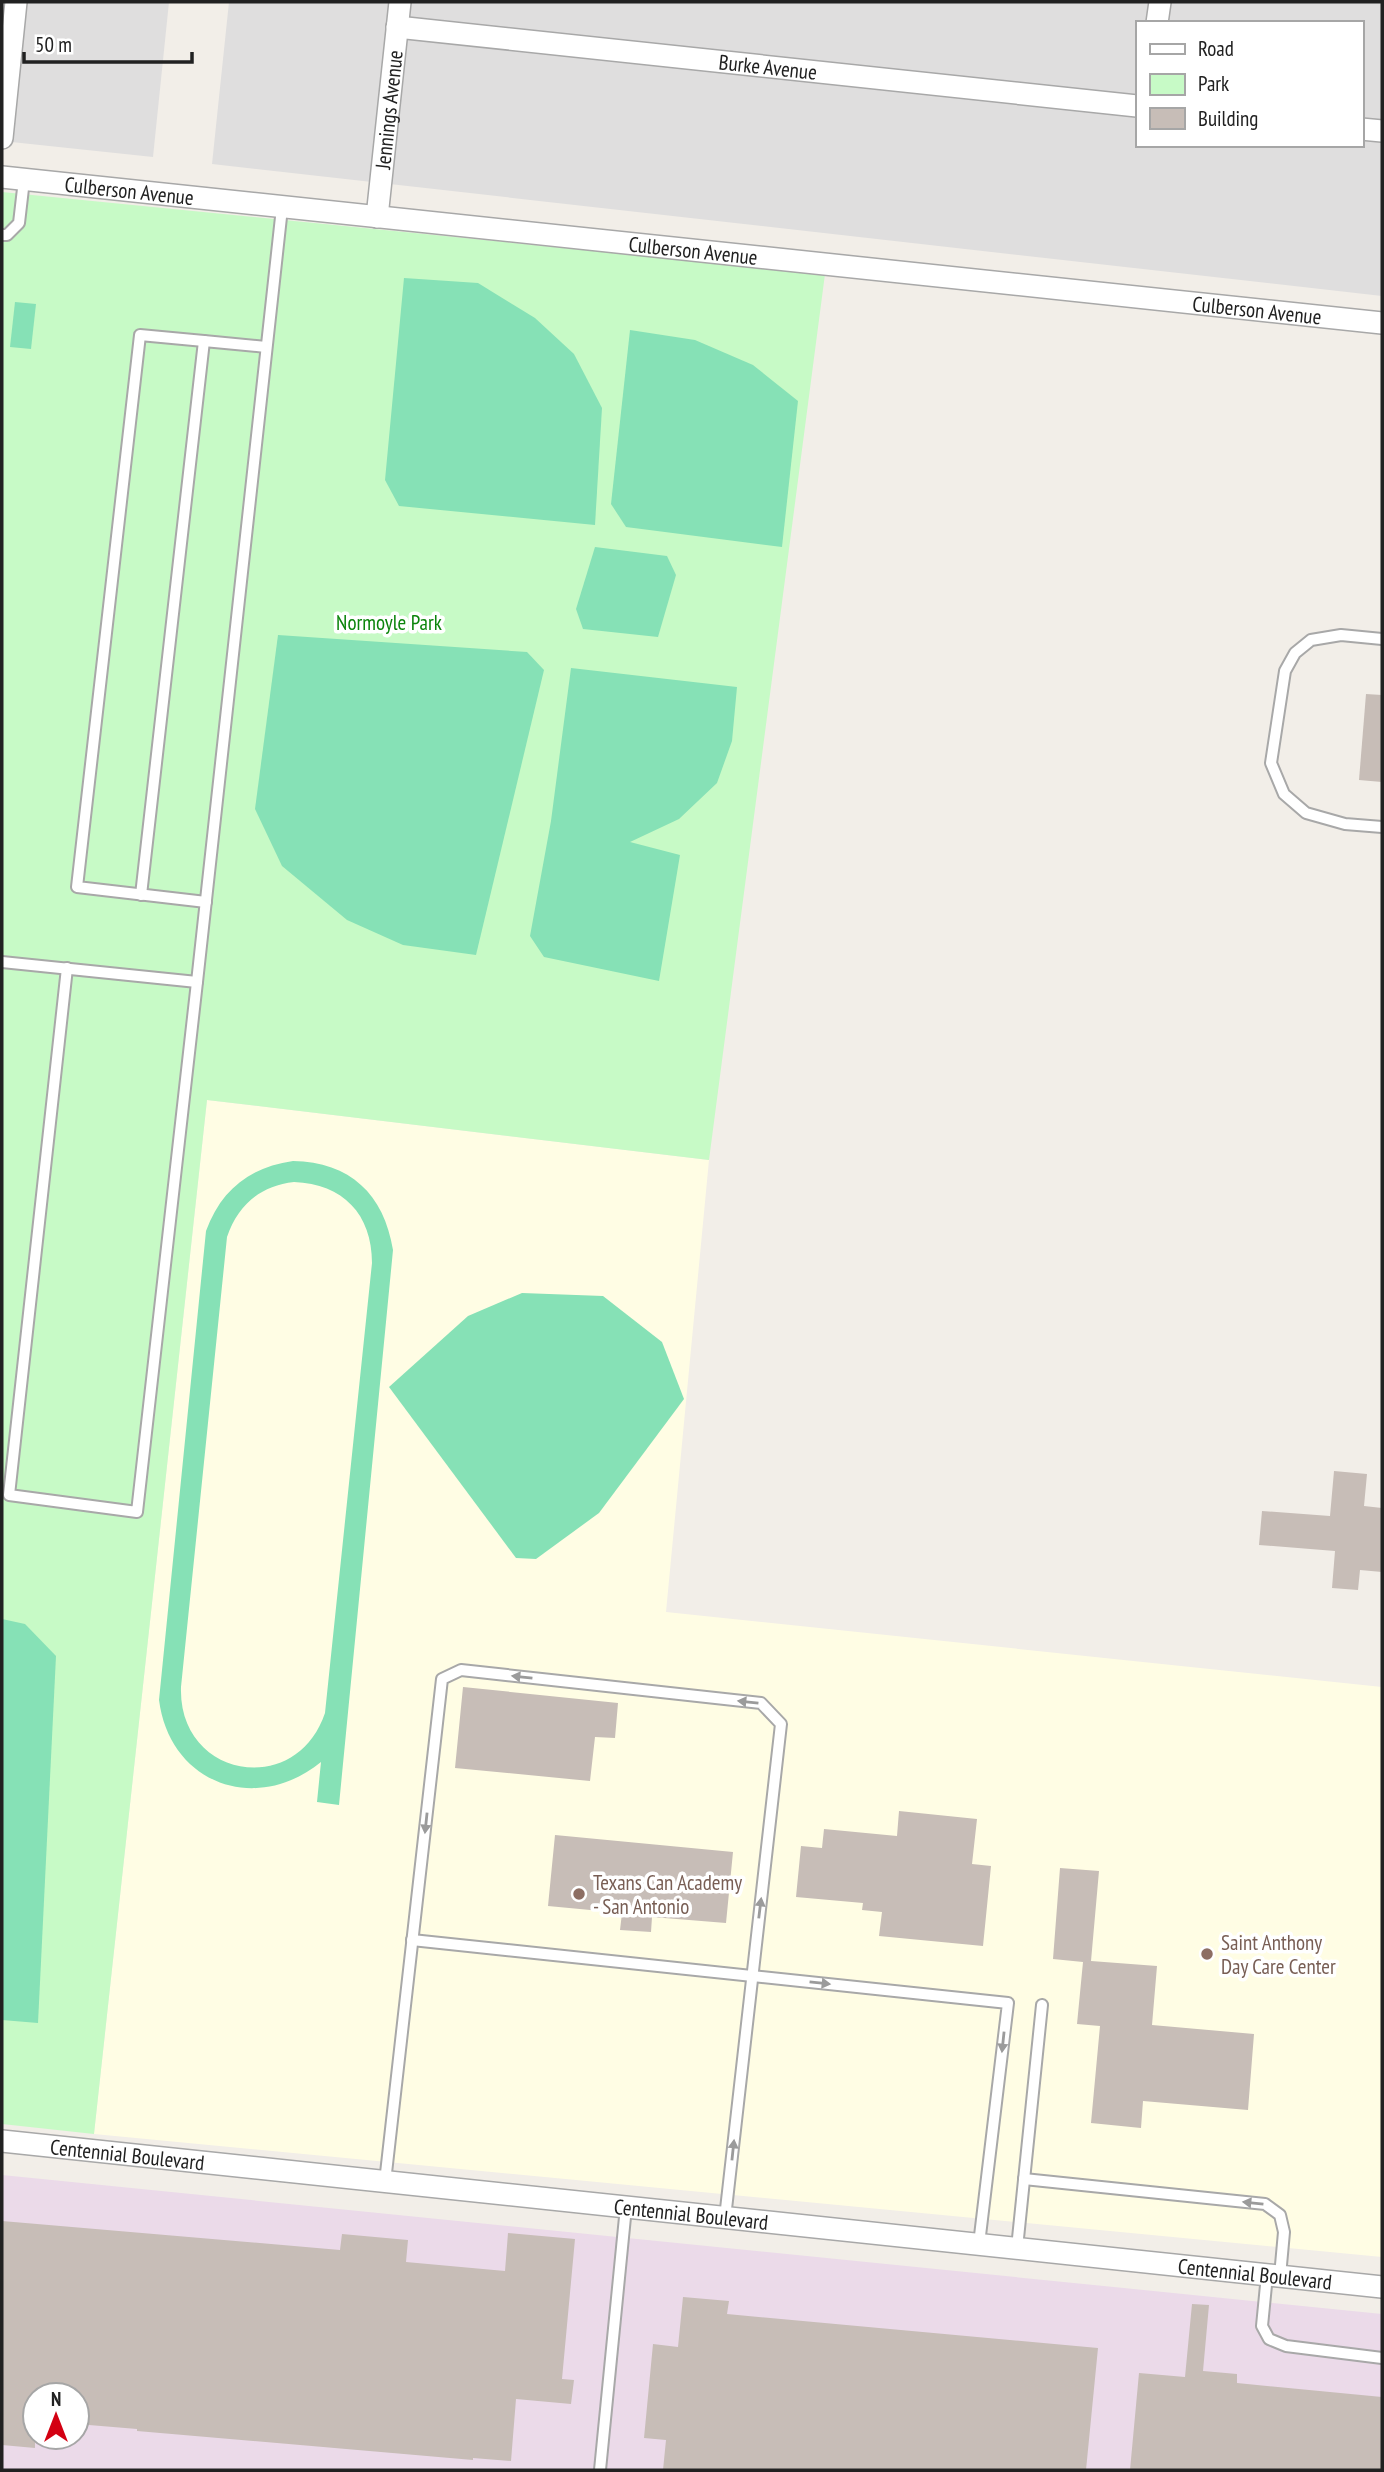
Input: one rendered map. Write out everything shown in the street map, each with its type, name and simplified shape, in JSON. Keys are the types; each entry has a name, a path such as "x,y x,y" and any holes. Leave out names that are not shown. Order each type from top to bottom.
{"street":[{"path":"2,138 16,2"},
{"name":"Jennings Avenue","path":"377,217 400,2"},
{"path":"1157,21 1160,2"},
{"name":"Burke Avenue","path":"397,27 1136,106"},
{"path":"1363,129 1382,131"},
{"name":"Culberson Avenue","path":"2,177 1382,323"},
{"name":"Centennial Boulevard","path":"2,2141 1382,2287"}],"lane":[{"path":"2,235 6,235 19,223 24,180"},
{"path":"67,968 9,1495 137,1512 282,208"},
{"path":"206,902 77,887 140,335 266,347"},
{"path":"141,895 204,341"},
{"path":"1382,639 1341,635 1311,640 1295,653 1285,671 1271,763 1284,794 1306,813 1345,824 1382,827"},
{"path":"2,962 197,982"},
{"path":"385,2182 442,1679 461,1670 761,1703 781,1724 725,2218"},
{"path":"412,1940 1008,2003 979,2244"},
{"path":"1017,2249 1041,2005"},
{"path":"1024,2179 1265,2204 1280,2215 1284,2232 1262,2326 1269,2339 1286,2346 1382,2358"},
{"path":"600,2470 626,2207"}],"shaded area":[{"path":"2,2 169,2 153,157 2,141"},
{"path":"229,2 1382,2 1382,296 212,164"},
{"name":"Texans Can Academy - San Antonio","path":"207,1100 709,1160 666,1612 1382,1687 1382,2257 94,2134"},
{"path":"2,2175 1382,2314 1382,2470 2,2470"}],"green space":[{"name":"Normoyle Park","path":"2,192 825,274 709,1160 207,1100 94,2134 2,2124"},
{"path":"404,278 478,283 535,318 574,354 602,408 595,525 399,506 385,480"},
{"path":"15,302 36,304 31,349 10,347"},
{"path":"630,330 695,340 753,365 798,401 782,547 626,527 611,504"},
{"path":"595,547 667,556 676,575 658,637 583,629 576,609"},
{"path":"278,635 527,652 544,670 476,955 403,945 347,920 282,866 255,809"},
{"path":"571,668 737,687 732,741 717,783 679,819 630,842 680,855 659,981 544,957 530,936 551,821"},
{"path":"293,1161 331,1167 361,1185 382,1213 393,1250 339,1805 317,1802 321,1762 296,1778 270,1786 244,1788 220,1782 198,1771 180,1753 166,1729 159,1700 206,1231 212,1216 229,1192 251,1175","holes":["282,1184 311,1184 340,1196 360,1216 367,1230 372,1263 325,1713 310,1740 290,1758 266,1767 241,1766 218,1758 198,1742 185,1718 181,1687 227,1237 237,1215 261,1193"]},
{"path":"522,1293 603,1296 662,1342 684,1399 599,1513 536,1559 516,1558 389,1387 468,1316"},
{"path":"2,1619 25,1624 56,1656 38,2023 2,2020"}],"building":[{"path":"1366,694 1382,695 1382,782 1359,780"},
{"path":"1334,1471 1367,1474 1364,1506 1382,1508 1382,1572 1360,1570 1358,1590 1332,1588 1335,1551 1259,1545 1262,1511 1330,1516"},
{"path":"463,1687 618,1703 615,1738 595,1737 590,1781 455,1768"},
{"path":"899,1811 977,1819 972,1864 991,1866 983,1946 879,1936 882,1912 862,1910 863,1903 796,1897 801,1846 822,1848 824,1829 897,1836"},
{"path":"555,1835 733,1852 726,1923 652,1917 651,1932 620,1930 622,1913 548,1906"},
{"path":"1060,1868 1099,1871 1091,1961 1157,1966 1152,2025 1254,2034 1248,2110 1143,2101 1141,2128 1091,2123 1100,2026 1077,2024 1083,1962 1053,1959"},
{"path":"2,2221 340,2250 342,2234 408,2240 406,2262 505,2271 508,2233 575,2239 562,2379 574,2380 571,2404 516,2399 511,2461 473,2460 91,2425 91,2381 21,2381 21,2447 2,2445"},
{"path":"683,2297 729,2301 727,2314 1098,2348 1086,2470 663,2470 666,2440 644,2438 653,2344 678,2347"},
{"path":"1192,2304 1209,2305 1203,2371 1237,2374 1237,2383 1382,2397 1382,2470 1130,2470 1139,2373 1185,2377"}],"place":[{"name":"Texans Can Academy - San Antonio","path":"579,1894"},
{"name":"Saint Anthony Day Care Center","path":"1207,1954"}]}
